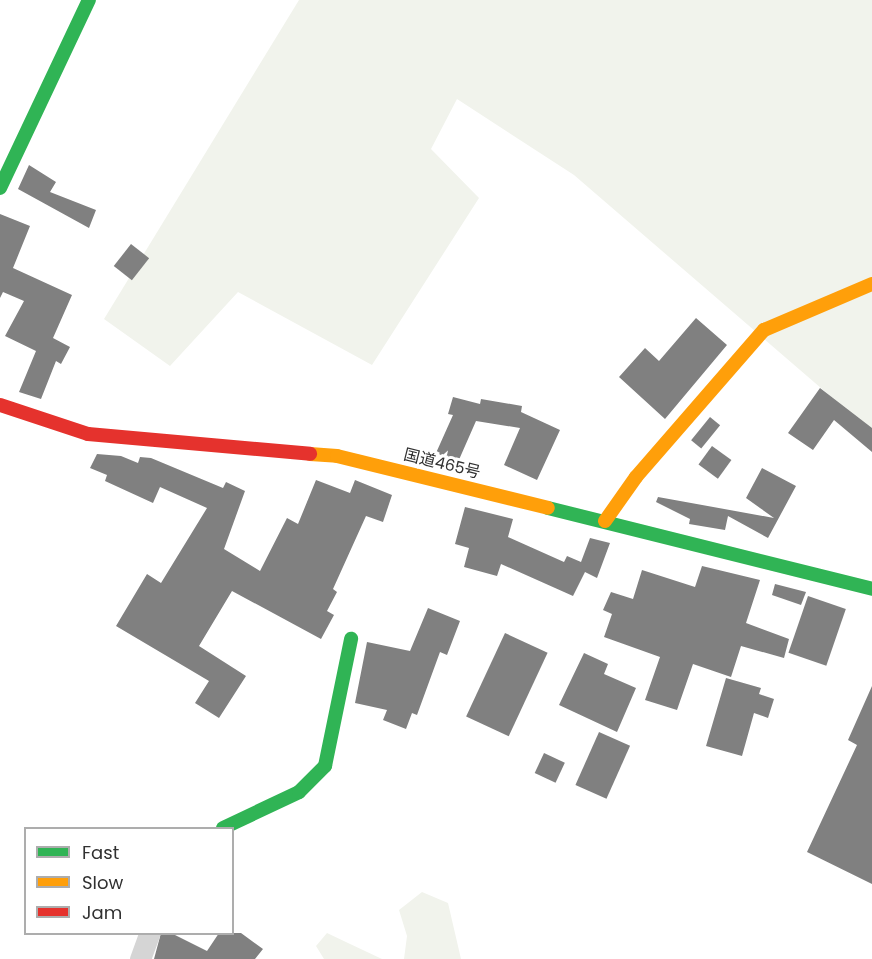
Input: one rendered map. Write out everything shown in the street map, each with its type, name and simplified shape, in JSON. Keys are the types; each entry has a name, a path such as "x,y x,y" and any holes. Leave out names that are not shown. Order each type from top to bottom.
{"main road":[{"path":"0,188 89,0"},
{"path":"605,521 636,477 764,330 872,284"},
{"name":"国道465号","path":"0,405 88,434 337,456 872,589"},
{"path":"225,827 299,792 325,766 351,639"}],"street":[{"path":"140,959 148,935"}],"shaded area":[{"path":"299,0 872,0 872,432 574,175 457,99 431,149 479,198 372,365 238,292 170,366 104,319"},
{"path":"422,892 448,903 461,959 404,959 407,936 399,910"},
{"path":"327,933 382,959 324,959 316,946"}],"building":[{"path":"29,165 56,182 50,192 96,210 89,228 18,189"},
{"path":"0,214 30,226 13,268 72,295 53,338 70,347 61,364 56,361 41,399 19,392 36,351 5,336 24,301 3,292 0,298"},
{"path":"131,244 149,258 132,280 114,266"},
{"path":"696,318 727,345 665,419 619,377 645,348 659,361"},
{"path":"820,388 872,428 872,452 834,420 813,450 788,433"},
{"path":"453,397 480,404 481,399 522,406 521,412 560,430 537,480 504,465 520,428 476,421 458,462 436,453 453,415 448,414"},
{"path":"710,417 720,425 701,448 691,440"},
{"path":"712,446 731,460 718,479 698,465"},
{"path":"97,454 121,456 138,463 140,457 151,458 223,488 226,482 245,491 224,549 260,571 287,518 298,524 316,480 350,493 355,480 392,495 383,522 366,516 333,589 337,592 327,611 334,615 321,639 232,591 199,646 246,676 219,718 195,703 209,681 116,626 147,574 161,583 207,508 160,487 153,503 105,481 107,475 90,468"},
{"path":"762,468 796,486 768,538 728,516 725,530 689,524 690,519 656,502 658,497 774,518 746,498"},
{"path":"465,507 513,519 508,537 564,562 567,556 581,562 590,538 610,543 597,578 585,572 573,596 501,564 497,576 464,567 469,548 455,544"},
{"path":"702,566 760,580 746,623 789,639 784,658 741,646 731,677 693,664 677,710 645,700 660,657 604,637 612,614 603,610 611,592 633,599 642,570 695,587"},
{"path":"775,584 806,592 801,605 772,595"},
{"path":"808,596 846,609 826,666 788,653"},
{"path":"428,608 460,621 447,655 440,652 417,715 412,713 406,729 383,720 387,710 355,703 367,642 410,651"},
{"path":"505,633 548,653 509,736 466,716"},
{"path":"584,653 608,664 604,674 636,688 617,732 559,705"},
{"path":"726,678 761,688 759,694 774,699 768,718 754,713 742,756 706,746"},
{"path":"872,686 872,884 807,852 857,745 848,740"},
{"path":"599,732 630,746 606,799 575,785"},
{"path":"544,753 565,763 556,783 535,773"},
{"path":"241,933 263,949 255,959 154,959 160,935 175,935 207,951 218,935"}],"traffic: fast":[{"path":"0,188 89,0"},
{"path":"548,508 872,589"},
{"path":"225,827 299,792 325,766 351,639"}],"traffic: slow":[{"path":"605,521 636,477 764,330 872,284"},
{"path":"310,454 337,456 548,508"}],"traffic: jam":[{"path":"0,405 88,434 310,454"}]}
